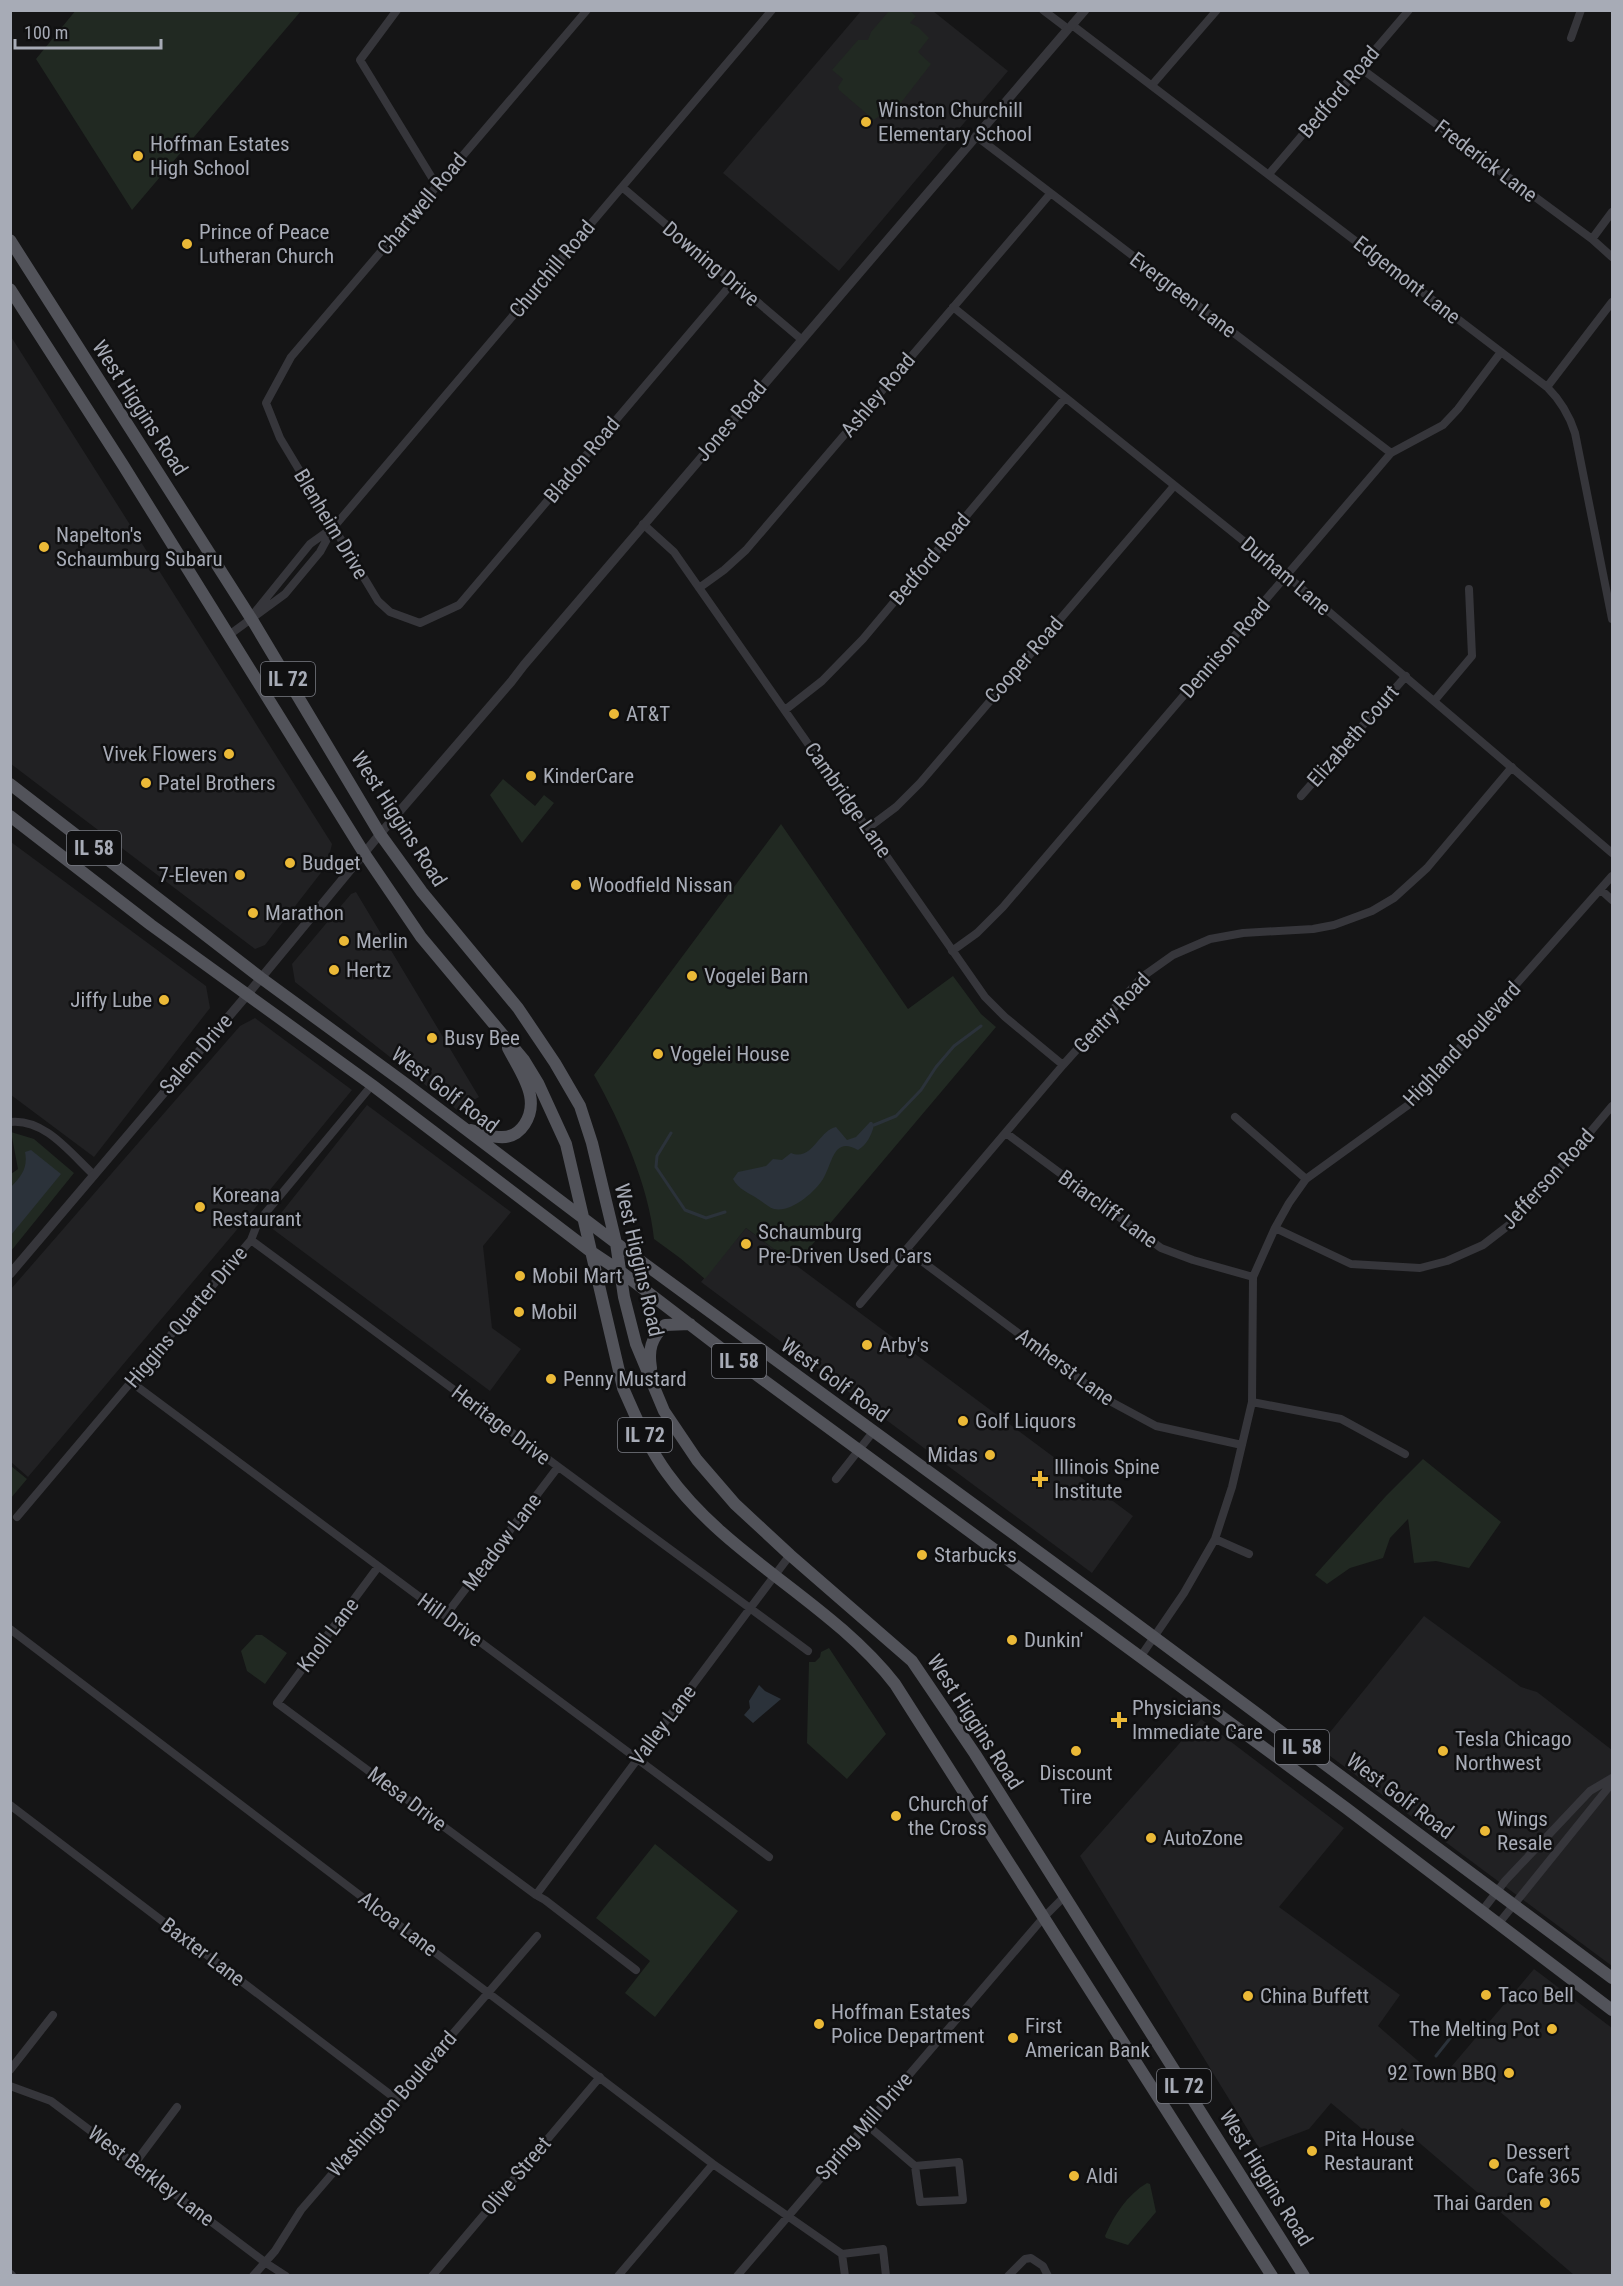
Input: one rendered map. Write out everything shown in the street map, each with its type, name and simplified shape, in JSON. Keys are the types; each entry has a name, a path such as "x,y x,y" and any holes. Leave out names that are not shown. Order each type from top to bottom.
{"main road":[{"name":"West Higgins Road","path":"10,240 251,618 380,834 422,892 518,1008 555,1063 579,1106 592,1143 616,1243 624,1297 636,1344 664,1412 697,1460 735,1504 790,1556 912,1661 975,1754 1304,2276"},
{"name":"IL 72","path":"10,289 364,853 421,937 524,1060 557,1121 566,1144 622,1388 640,1426 667,1473 729,1538 860,1644 879,1664 920,1722 1272,2276"},
{"name":"West Golf Road","path":"10,784 261,978 582,1218 1154,1637 1612,1978"},
{"name":"West Golf Road","path":"10,816 151,925 372,1085 590,1251 1141,1656 1612,2010"},
{"path":"463,1127 491,1136 505,1137 522,1128 529,1118 530,1096 501,1033"},
{"path":"654,1387 649,1357 652,1339 665,1325 690,1324"}],"street":[{"path":"397,10 360,60 437,186"},
{"name":"Chartwell Road","path":"266,403 291,357 586,10"},
{"name":"Churchill Road","path":"229,635 285,594 320,552 333,528 772,10"},
{"name":"Edgemont Lane","path":"1043,10 1152,86 1547,387 1567,412 1575,433 1612,619"},
{"name":"Jones Road","path":"380,834 512,682 524,664 801,339 1085,10"},
{"path":"1152,86 1217,10"},
{"name":"Bedford Road","path":"1269,174 1409,10"},
{"path":"1571,38 1581,10"},
{"name":"Frederick Lane","path":"1359,67 1592,239 1612,257"},
{"name":"Evergreen Lane","path":"976,136 1391,453"},
{"name":"Downing Drive","path":"622,187 801,339"},
{"name":"Ashley Road","path":"699,588 746,550 1050,194"},
{"path":"1592,239 1612,212"},
{"name":"Bladon Road","path":"420,623 459,605 733,282"},
{"path":"1547,387 1612,302"},
{"name":"Durham Lane","path":"953,307 1287,576 1612,853"},
{"name":"Dennison Road","path":"952,951 977,933 1003,907 1391,453 1443,425 1501,352"},
{"name":"Bedford Road","path":"785,710 822,681 863,639 1065,398"},
{"name":"Blenheim Drive","path":"266,403 280,438 333,528 384,607 398,616 420,623"},
{"name":"Cooper Road","path":"868,828 896,807 914,789 1174,486"},
{"name":"Cambridge Lane","path":"643,524 674,552 990,1002 1063,1065"},
{"name":"Churchill Road","path":"251,618 277,582 310,544 333,528"},
{"path":"1435,700 1472,657 1469,590"},
{"name":"Elizabeth Court","path":"1301,796 1406,676"},
{"name":"Gentry Road","path":"860,1304 1063,1065 1142,977 1173,955 1222,936 1313,929 1334,925 1372,911 1394,898 1427,868 1512,767"},
{"name":"Salem Drive","path":"10,1274 247,995 380,834"},
{"name":"Highland Boulevard","path":"1141,1656 1184,1593 1215,1539 1232,1487 1252,1402 1253,1277 1288,1203 1306,1179 1411,1103 1612,876"},
{"path":"1601,890 1612,900"},
{"name":"Higgins Quarter Drive","path":"17,1517 251,1240 258,1222 372,1085"},
{"name":"Jefferson Road","path":"1275,1228 1351,1264 1420,1268 1447,1261 1483,1245 1518,1218 1612,1106"},
{"path":"1235,1117 1306,1179"},
{"path":"10,1122 22,1121 45,1130 94,1175"},
{"name":"Briarcliff Lane","path":"1006,1133 1161,1248 1193,1260 1253,1277"},
{"name":"Heritage Drive","path":"251,1240 808,1651"},
{"name":"Amherst Lane","path":"907,1250 1106,1399 1130,1414 1156,1425 1242,1446"},
{"name":"Hill Drive","path":"131,1382 769,1857"},
{"path":"1252,1402 1341,1419 1405,1454"},
{"path":"836,1479 873,1432"},
{"name":"Meadow Lane","path":"445,1616 558,1467"},
{"path":"1215,1539 1249,1554"},
{"name":"Valley Lane","path":"536,1895 790,1556"},
{"name":"Knoll Lane","path":"277,1703 378,1567"},
{"name":"Alcoa Lane","path":"10,1629 713,2164 842,2254"},
{"name":"Mesa Drive","path":"277,1703 545,1900 636,1971"},
{"path":"1482,1911 1590,1791 1612,1778"},
{"path":"1499,1923 1612,1783"},
{"name":"Baxter Lane","path":"10,1805 396,2099"},
{"name":"Spring Mill Drive","path":"737,2276 786,2216 1044,1917 1064,1897"},
{"name":"Washington Boulevard","path":"253,2276 266,2263 301,2210 537,1936"},
{"path":"10,2070 53,2015"},
{"name":"Olive Street","path":"432,2276 600,2077"},
{"name":"West Berkley Lane","path":"10,2086 51,2101 286,2276"},
{"path":"135,2163 177,2107"},
{"path":"866,2124 915,2166 920,2202 963,2200 959,2162 915,2166"},
{"path":"618,2276 713,2164"},
{"path":"845,2276 842,2254 883,2249 886,2276"},
{"path":"1008,2276 1025,2259 1031,2258 1044,2266 1048,2276"}],"shaded area":[{"name":"Hoffman Estates High School","path":"76,10 301,11 132,210 36,59"},
{"name":"Winston Churchill Elementary School","path":"861,11 933,11 1008,71 839,271 723,173"},
{"path":"889,11 910,11 916,16 910,23 918,27 929,38 918,52 931,64 896,109 883,113 874,120 839,90 838,87 843,79 832,70 858,40 868,40 871,32"},
{"path":"10,335 332,844 327,865 265,945 255,949 11,764"},
{"path":"503,779 535,806 544,795 554,803 522,843 490,795"},
{"path":"781,824 908,1009 953,976 981,1014 996,1027 795,1265 746,1228 705,1279 654,1239 646,1197 632,1154 594,1075"},
{"path":"11,842 206,986 210,1008 94,1157 11,1095"},
{"path":"356,892 479,1097 457,1110 295,982 292,964 351,894"},
{"path":"255,1018 352,1090 28,1477 11,1462 11,1289 240,1026"},
{"path":"367,1105 511,1212 483,1246 492,1328 521,1349 490,1391 270,1227"},
{"path":"870,1122 874,1125 864,1145 858,1150 843,1146 839,1149 819,1184 802,1200 788,1208 770,1207 741,1188 733,1179 738,1172 766,1166 773,1159 782,1160 791,1153 798,1155 810,1150 830,1129 836,1127 847,1140 856,1137"},
{"path":"11,1132 34,1139 74,1173 11,1251 11,1174 18,1169"},
{"path":"31,1150 61,1174 11,1235 11,1187 23,1171 26,1162 25,1152"},
{"path":"746,1228 1133,1516 1092,1573 701,1282"},
{"path":"1423,1459 1501,1522 1469,1568 1436,1561 1414,1563 1408,1519 1390,1538 1383,1558 1350,1568 1327,1584 1315,1575 1386,1496"},
{"path":"11,1466 27,1479 11,1498"},
{"path":"1424,1616 1521,1687 1537,1692 1612,1750 1612,1966 1318,1747"},
{"path":"256,1635 262,1635 287,1653 265,1684 247,1671 241,1651"},
{"path":"829,1648 886,1734 847,1779 807,1743 809,1662 815,1662 821,1652"},
{"path":"759,1685 765,1691 781,1699 753,1723 744,1715 750,1708 749,1701"},
{"path":"1201,1719 1344,1828 1279,1907 1400,1995 1378,2026 1440,2080 1534,1969 1612,2028 1612,2275 1574,2275 1402,2128 1386,2149 1331,2103 1309,2129 1259,2148 1080,1856"},
{"path":"655,1844 738,1911 655,2017 625,1993 650,1961 596,1918"},
{"path":"1147,2183 1150,2184 1156,2212 1128,2245 1106,2238 1122,2206 1133,2193"}],"waterway":[{"path":"874,1125 896,1116 921,1090 936,1067 954,1046 981,1026"},
{"path":"671,1133 657,1156 656,1167 685,1210 706,1218 725,1212"},
{"path":"1436,2056 1455,2032"}],"place":[{"name":"Winston Churchill Elementary School","path":"866,122"},
{"name":"Hoffman Estates High School","path":"138,156"},
{"name":"Prince of Peace Lutheran Church","path":"187,244"},
{"name":"Napelton's Schaumburg Subaru","path":"44,547"},
{"name":"AT&T","path":"614,714"},
{"name":"Vivek Flowers","path":"229,754"},
{"name":"KinderCare","path":"531,776"},
{"name":"Patel Brothers","path":"146,783"},
{"name":"Budget","path":"290,863"},
{"name":"7-Eleven","path":"240,875"},
{"name":"Woodfield Nissan","path":"576,885"},
{"name":"Marathon","path":"253,913"},
{"name":"Merlin","path":"344,941"},
{"name":"Hertz","path":"334,970"},
{"name":"Vogelei Barn","path":"692,976"},
{"name":"Jiffy Lube","path":"164,1000"},
{"name":"Busy Bee","path":"432,1038"},
{"name":"Vogelei House","path":"658,1054"},
{"name":"Koreana Restaurant","path":"200,1207"},
{"name":"Schaumburg Pre-Driven Used Cars","path":"746,1244"},
{"name":"Mobil Mart","path":"520,1276"},
{"name":"Mobil","path":"519,1312"},
{"name":"Arby's","path":"867,1345"},
{"name":"Penny Mustard","path":"551,1379"},
{"name":"Golf Liquors","path":"963,1421"},
{"name":"Midas","path":"990,1455"},
{"name":"Illinois Spine Institute","path":"1040,1479"},
{"name":"Starbucks","path":"922,1555"},
{"name":"Dunkin'","path":"1012,1640"},
{"name":"Physicians Immediate Care","path":"1119,1720"},
{"name":"Discount Tire","path":"1076,1751"},
{"name":"Tesla Chicago Northwest","path":"1443,1751"},
{"name":"Church of the Cross","path":"896,1816"},
{"name":"Wings Resale","path":"1485,1831"},
{"name":"AutoZone","path":"1151,1838"},
{"name":"Taco Bell","path":"1486,1995"},
{"name":"China Buffett","path":"1248,1996"},
{"name":"Hoffman Estates Police Department","path":"819,2024"},
{"name":"The Melting Pot","path":"1552,2029"},
{"name":"First American Bank","path":"1013,2038"},
{"name":"92 Town BBQ","path":"1509,2073"},
{"name":"Pita House Restaurant","path":"1312,2151"},
{"name":"Dessert Cafe 365","path":"1494,2164"},
{"name":"Aldi","path":"1074,2176"},
{"name":"Thai Garden","path":"1545,2203"}]}
